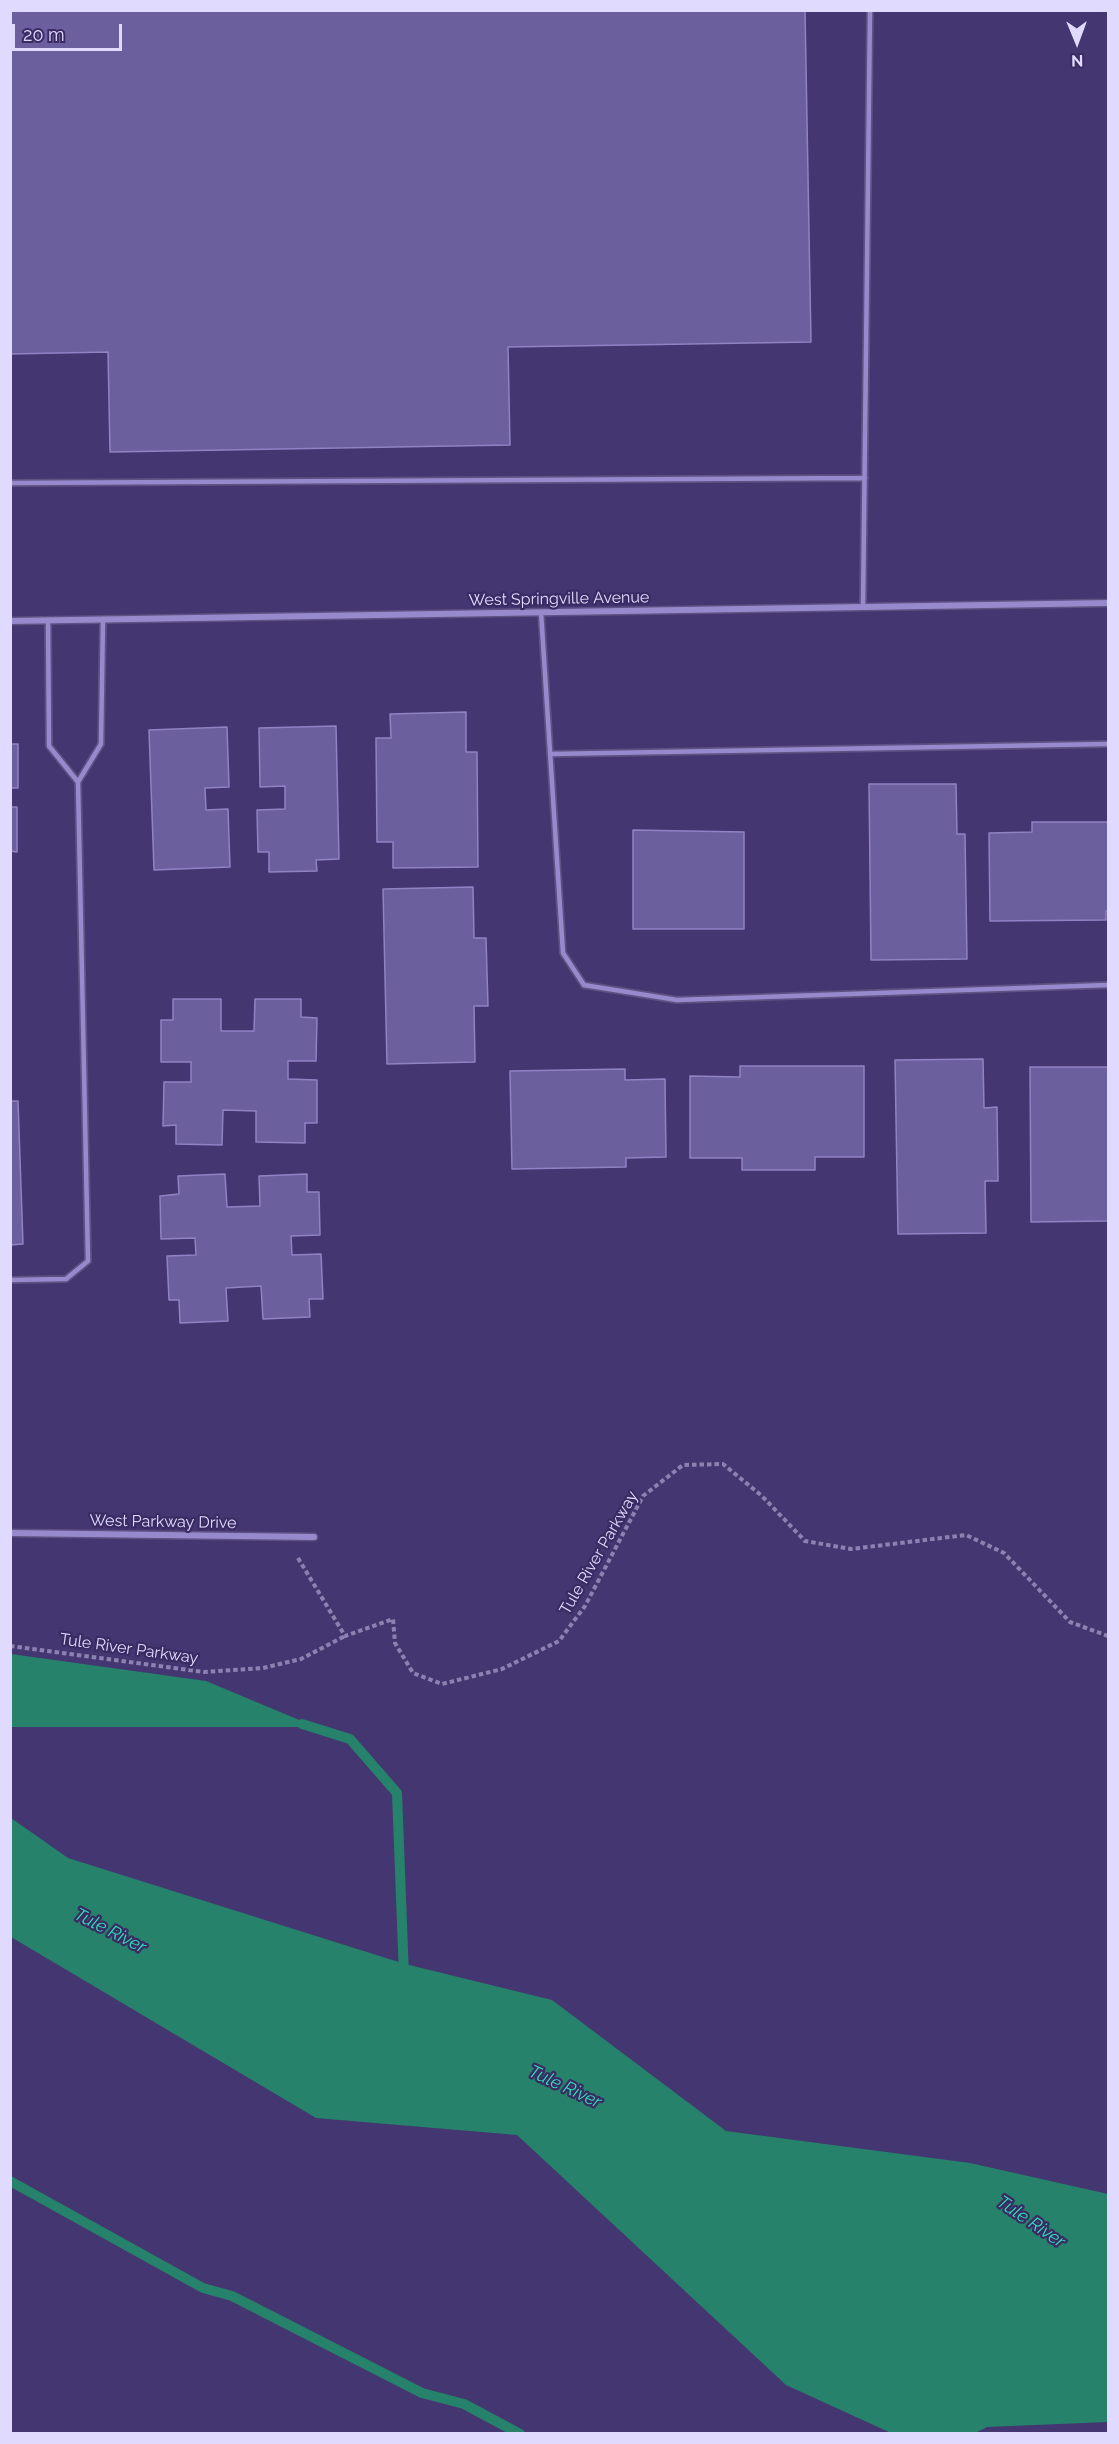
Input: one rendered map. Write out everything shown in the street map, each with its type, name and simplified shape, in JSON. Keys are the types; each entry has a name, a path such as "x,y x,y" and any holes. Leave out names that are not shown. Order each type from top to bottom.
{"street":[{"name":"West Springville Avenue","path":"10,621 1108,603"},
{"name":"West Parkway Drive","path":"10,1533 314,1538"}],"lane":[{"path":"863,608 870,10"},
{"path":"10,483 865,478"},
{"path":"541,612 563,953 584,986 677,1000 1108,985"},
{"path":"10,1280 66,1279 88,1261 78,782 101,744 103,619"},
{"path":"48,620 50,746 78,782"},
{"path":"550,754 1108,744"}],"path":[{"name":"Tule River Parkway","path":"10,1646 204,1672 263,1668 301,1659 345,1636 393,1619 395,1643 413,1673 442,1684 502,1669 559,1641 585,1606 643,1496 683,1465 723,1464 762,1496 805,1541 851,1550 966,1535 1004,1553 1070,1622 1108,1636"},
{"path":"295,1554 345,1636"}],"water":[{"path":"11,1654 206,1681 316,1727 11,1727"},
{"name":"Tule River","path":"11,1818 68,1858 405,1964 552,2000 726,2131 970,2163 1108,2194 1108,2422 987,2427 975,2433 891,2433 786,2385 517,2135 316,2118 11,1937"}],"building":[{"path":"10,10 805,10 811,342 508,347 510,445 110,452 108,352 10,354"},
{"path":"466,712 466,752 477,752 478,867 393,868 393,842 377,842 376,738 391,738 390,714"},
{"path":"336,726 339,859 316,860 317,871 269,872 269,852 258,852 257,810 285,809 285,786 260,787 259,728"},
{"path":"227,727 229,787 205,788 206,810 228,809 230,867 154,870 149,730"},
{"path":"10,744 18,744 18,788 10,788"},
{"path":"869,784 956,784 957,834 965,834 967,959 871,960"},
{"path":"10,807 17,807 17,852 10,851"},
{"path":"1032,822 1108,822 1108,911 1106,911 1106,920 990,921 989,833 1032,832"},
{"path":"633,830 744,832 744,929 633,929"},
{"path":"473,887 474,938 486,938 488,1006 474,1006 475,1062 387,1064 383,889"},
{"path":"173,999 221,999 221,1031 254,1031 255,999 301,999 301,1017 317,1018 316,1061 288,1061 288,1079 317,1080 317,1123 305,1123 305,1143 256,1142 256,1111 223,1110 222,1145 176,1144 176,1125 163,1126 164,1082 191,1082 191,1062 161,1062 161,1020 173,1020"},
{"path":"983,1059 984,1108 997,1107 998,1181 985,1181 986,1233 898,1234 895,1060"},
{"path":"740,1066 864,1066 864,1157 815,1157 815,1170 742,1170 742,1158 690,1158 690,1076 740,1077"},
{"path":"1030,1067 1108,1067 1108,1221 1031,1222"},
{"path":"625,1069 625,1080 665,1079 666,1157 626,1158 626,1167 512,1169 510,1071"},
{"path":"10,1101 18,1101 23,1244 10,1245"},
{"path":"225,1174 227,1207 260,1206 259,1176 307,1174 307,1192 319,1192 320,1235 291,1236 292,1255 321,1254 323,1299 309,1299 310,1317 263,1319 261,1286 226,1288 228,1321 180,1323 179,1300 169,1300 167,1256 196,1255 195,1238 161,1239 160,1196 179,1194 178,1176"}],"waterway":[{"path":"302,1724 350,1739 397,1793 404,1976"},
{"path":"10,2181 203,2288 232,2296 422,2393 464,2404 520,2434"}]}
